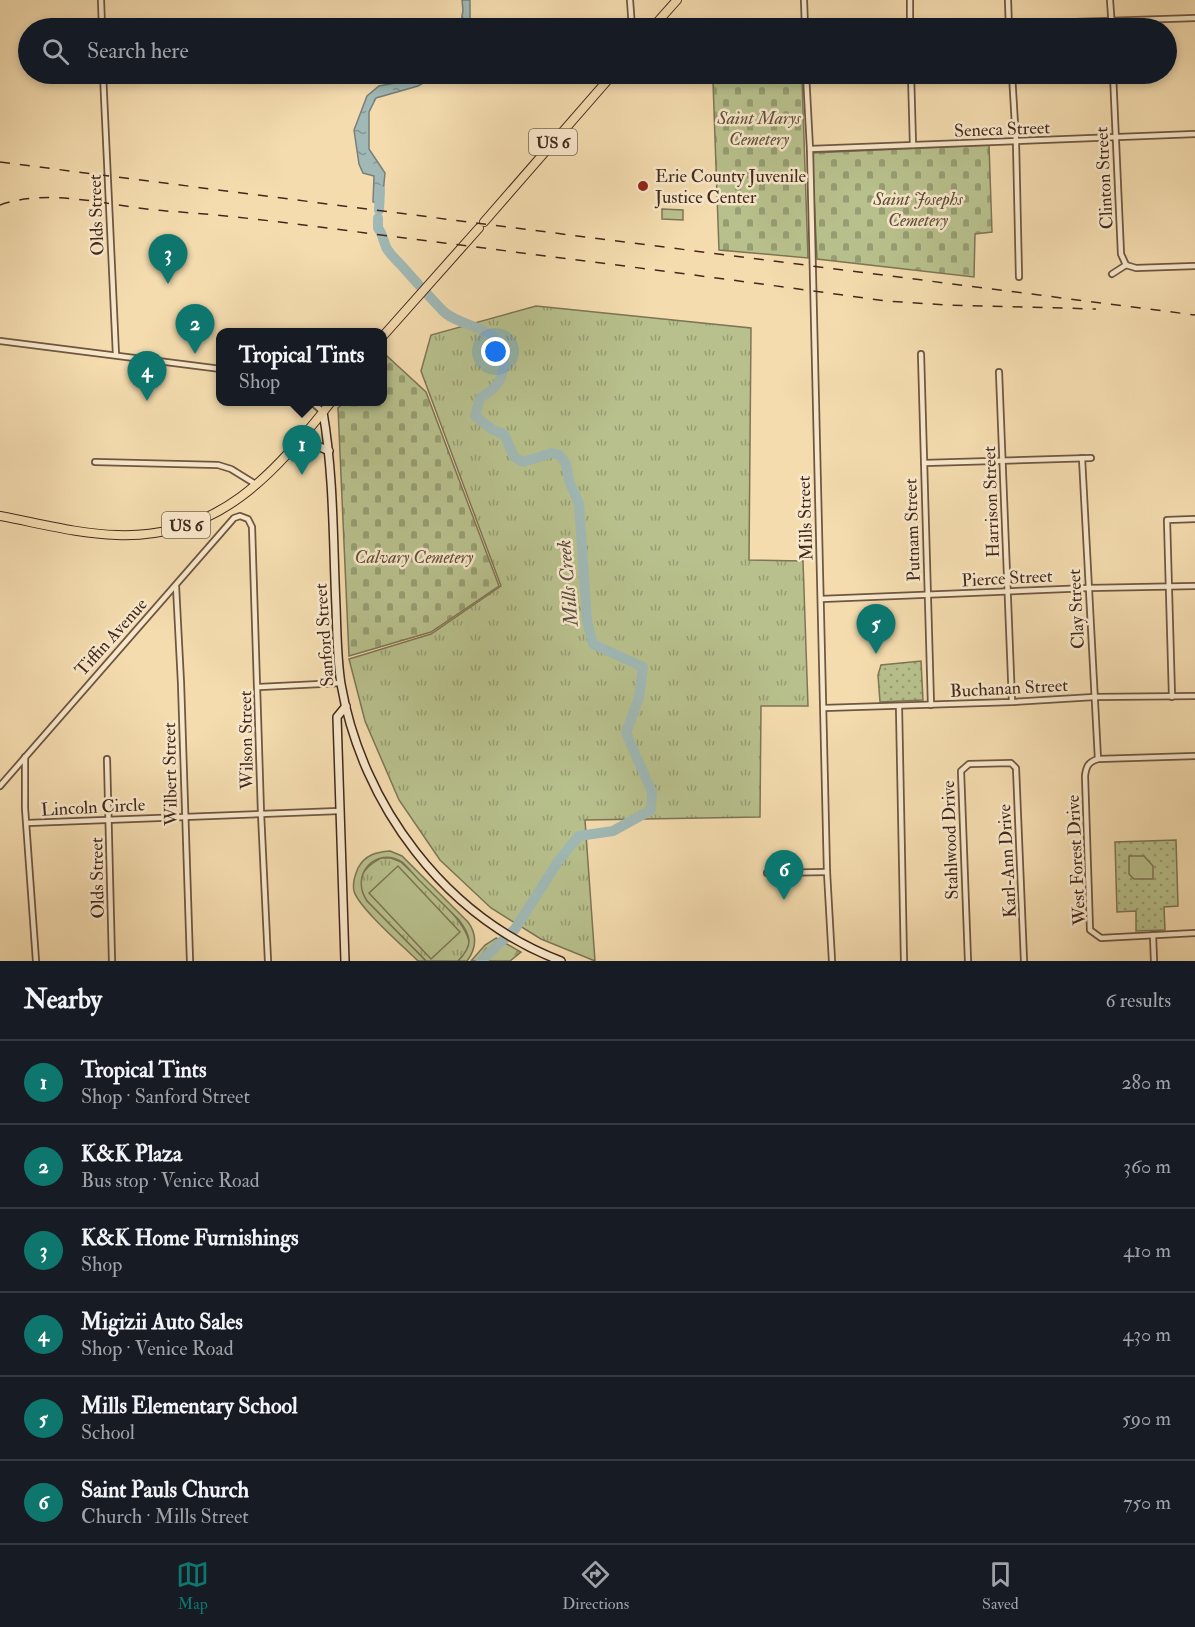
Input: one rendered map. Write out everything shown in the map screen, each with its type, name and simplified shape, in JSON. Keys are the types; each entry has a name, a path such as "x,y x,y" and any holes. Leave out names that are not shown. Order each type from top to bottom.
{"main road":[{"path":"661,18 677,0"},
{"name":"US 6","path":"387,332 604,84"},
{"name":"US 6","path":"0,516 115,535 156,533 184,526 219,512 257,485 296,445 328,406"},
{"name":"Sanford Street","path":"323,412 329,451 341,683 346,706 337,717 345,961"},
{"path":"296,445 311,443 329,451"},
{"path":"346,706 353,735 379,796 405,837 443,884 471,909 514,939 559,961"}],"street":[{"path":"101,0 102,18"},
{"path":"630,0 631,18"},
{"path":"804,0 805,18"},
{"path":"910,0 910,18"},
{"path":"1008,0 1009,18"},
{"path":"1110,0 1111,18"},
{"path":"1177,19 1195,18"},
{"name":"Olds Street","path":"104,84 116,355"},
{"name":"Mills Street","path":"807,84 832,961"},
{"path":"911,84 913,145"},
{"path":"1013,84 1019,277"},
{"name":"Clinton Street","path":"1113,84 1121,255 1126,265"},
{"name":"Seneca Street","path":"810,149 1195,134"},
{"path":"1112,274 1126,265 1136,268 1195,266"},
{"path":"0,341 216,368"},
{"name":"Putnam Street","path":"921,354 931,705"},
{"name":"Harrison Street","path":"999,372 1012,702"},
{"path":"316,406 323,412"},
{"name":"Clay Street","path":"1082,458 1098,759"},
{"path":"924,463 1091,458"},
{"path":"95,462 218,465 231,469 257,485"},
{"name":"Tiffin Avenue","path":"0,786 234,518 240,516 248,519"},
{"name":"Wilson Street","path":"248,519 252,527 268,961"},
{"path":"1172,697 1167,520 1195,519"},
{"name":"Wilbert Street","path":"176,586 182,683 184,816 190,961"},
{"name":"Pierce Street","path":"821,599 1195,586"},
{"path":"258,687 341,683"},
{"name":"Buchanan Street","path":"824,708 899,707 1094,697 1195,696"},
{"path":"899,707 904,961"},
{"path":"25,756 36,961"},
{"path":"1098,759 1195,756"},
{"name":"Olds Street","path":"107,759 112,961"},
{"name":"West Forest Drive","path":"1098,759 1087,765 1085,776 1090,930 1101,938 1153,935"},
{"name":"Stahlwood Drive","path":"968,961 961,771 969,764 1011,763"},
{"name":"Karl-Ann Drive","path":"1011,763 1016,768 1024,961"},
{"name":"Lincoln Circle","path":"27,824 339,811"},
{"path":"767,873 828,872"},
{"path":"1154,961 1153,935 1195,933"}],"green space":[{"name":"Saint Marys Cemetery","path":"713,84 802,84 808,258 719,250"},
{"name":"Saint Josephs Cemetery","path":"989,145 992,232 975,234 974,277 817,259 812,153"},
{"path":"662,209 683,210 683,220 662,219"},
{"path":"536,306 751,328 749,560 803,561 808,706 761,706 760,817 585,820 595,961 541,939 491,908 440,860 399,800 365,721 349,659 431,634 501,586 421,371 431,335"},
{"name":"Calvary Cemetery","path":"387,356 426,392 499,586 431,632 349,656 338,408 340,406 387,406"},
{"path":"921,661 923,700 880,702 878,675 881,665"},
{"path":"1176,840 1178,906 1164,907 1165,930 1136,931 1136,911 1117,912 1115,842"},
{"path":"390,851 402,856 468,922 475,941 473,951 467,961 458,961 469,945 463,926 402,862 393,858 383,858 368,865 361,881 362,891 367,901 426,961 418,961 357,898 354,882 361,864 371,855"},
{"path":"1129,856 1144,856 1153,866 1153,879 1134,879 1129,874"},
{"path":"381,858 391,858 401,862 462,926 468,937 469,946 458,961 426,961 367,901 360,881 369,866"},
{"path":"398,866 460,932 431,959 369,893"},
{"path":"496,938 521,952 510,961 471,961 485,945"}],"water":[{"path":"462,0 470,0 470,18 462,18"},
{"path":"422,84 376,98 369,112 369,149 385,173 382,204 373,202 374,176 363,173 359,164 354,130 367,96 379,86"}],"waterway":[{"name":"Mills Creek","path":"379,210 380,190"},
{"name":"Mills Creek","path":"378,218 378,228 387,249 442,310 460,321 481,329 498,341 503,350 502,375 494,388 480,398 475,416 493,430 504,434 514,457 523,462 552,453 560,455 566,464 569,481 579,504 587,621 593,644 643,667 639,697 626,733 652,792 651,810 613,831 579,836 559,860 515,929 481,961"}],"railway":[{"path":"0,162 1195,315"},
{"path":"0,205 20,200 61,198 301,225 886,301 1096,309"}],"place":[{"name":"Erie County Juvenile Justice Center","path":"643,186"},
{"name":"K&K Home Furnishings","path":"168,284"},
{"name":"K&K Plaza","path":"195,354"},
{"name":"Migizii Auto Sales","path":"147,401"},
{"name":"Tropical Tints","path":"302,475"},
{"name":"Mills Elementary School","path":"876,654"},
{"name":"Saint Pauls Church","path":"784,900"}]}
